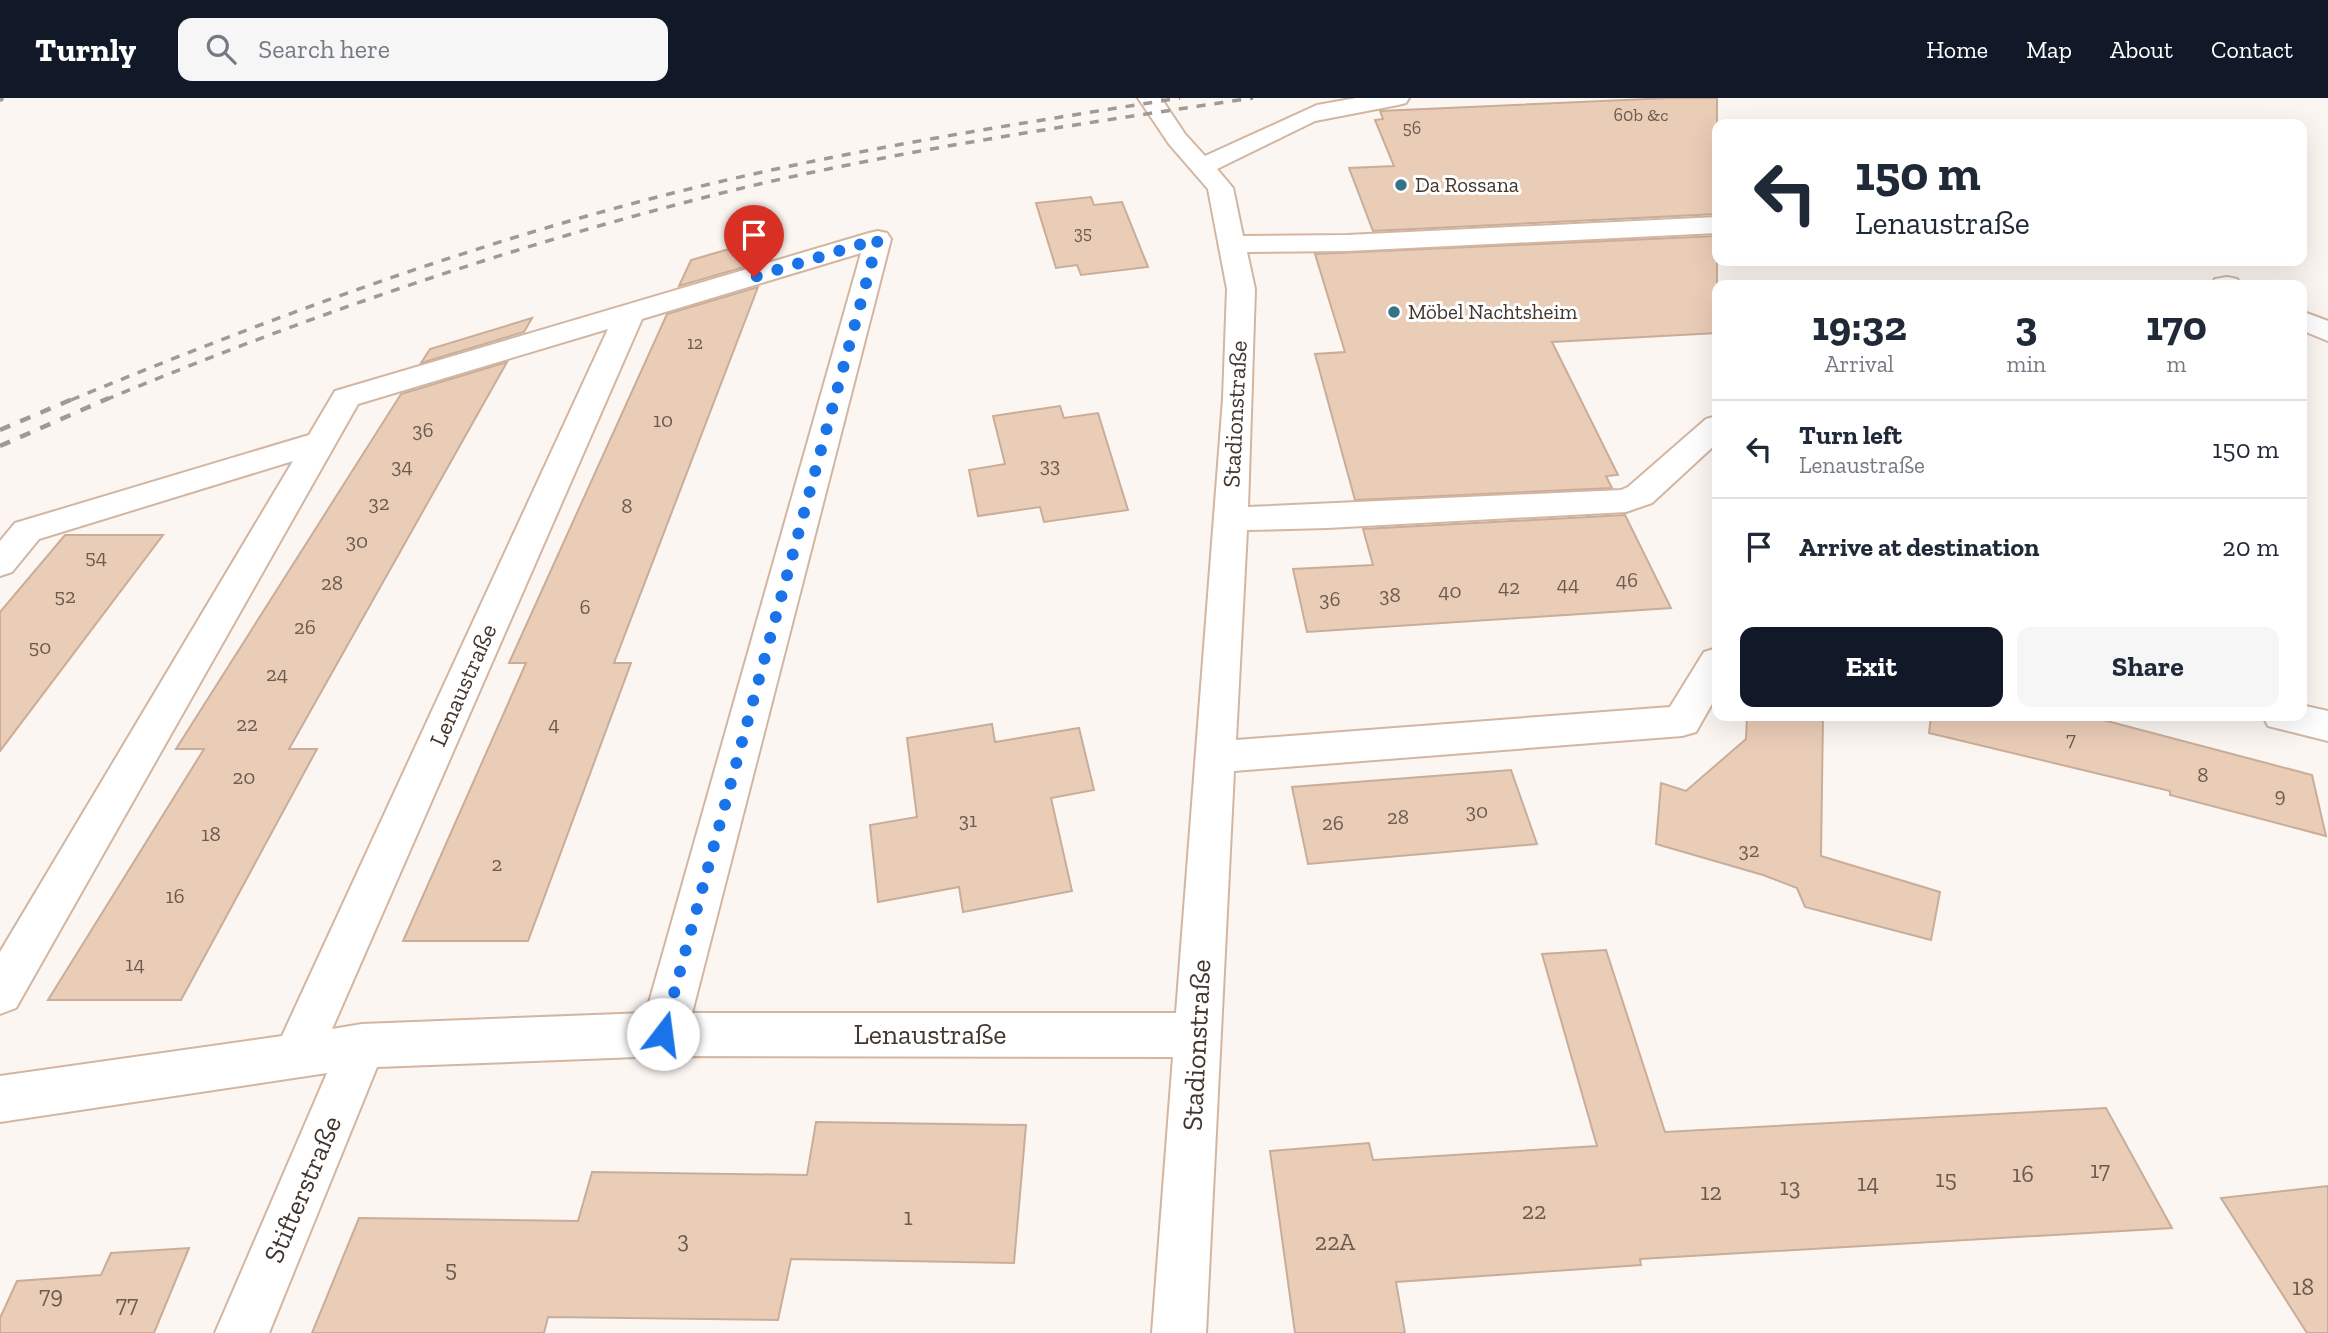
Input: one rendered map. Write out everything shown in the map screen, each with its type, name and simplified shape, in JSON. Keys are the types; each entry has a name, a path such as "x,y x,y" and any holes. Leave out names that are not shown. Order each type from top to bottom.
{"street":[{"name":"Stadionstraße","path":"1149,98 1177,139 1220,188 1241,289 1230,519 1179,1333"},
{"path":"1202,167 1307,116 1325,110 1398,98"},
{"path":"1231,244 1347,243 1712,225"},
{"path":"0,993 346,398 878,239 663,1034"},
{"name":"Lenaustraße","path":"296,1056 629,315"},
{"path":"2307,322 2328,331"},
{"path":"1230,519 1327,517 1626,501 1640,495 1712,430"},
{"path":"0,564 27,531 320,442"},
{"path":"1214,757 1682,721 1712,670"},
{"path":"2305,721 2328,726"},
{"name":"Lenaustraße","path":"0,1099 362,1046 663,1034 1196,1035"},
{"name":"Stifterstraße","path":"242,1333 362,1046"}],"building":[{"path":"1717,98 1717,119 1712,119 1712,214 1373,231 1349,168 1394,166 1375,120 1383,119 1380,111"},
{"path":"1091,197 1094,205 1122,202 1148,267 1081,275 1077,265 1056,268 1036,203"},
{"path":"778,235 768,260 679,286 691,260"},
{"path":"1712,236 1712,266 1717,266 1717,280 1712,280 1712,333 1552,342 1618,475 1606,476 1612,488 1355,500 1315,354 1345,352 1315,254"},
{"path":"758,287 614,663 631,663 528,941 403,941 526,663 509,663 667,314"},
{"path":"532,318 524,332 421,363 430,349"},
{"path":"507,362 289,749 317,749 181,1000 48,1000 204,749 176,749 401,394"},
{"path":"1060,406 1064,418 1098,413 1128,510 1044,522 1040,507 978,516 969,470 1005,464 993,416"},
{"path":"1625,515 1671,608 1307,632 1293,569 1373,565 1363,529"},
{"path":"65,535 163,535 0,751 0,612"},
{"path":"1747,721 1823,721 1821,856 1940,892 1931,940 1805,907 1797,888 1763,875 1656,844 1661,783 1686,791 1746,739"},
{"path":"1930,721 2107,721 2312,775 2326,836 2170,795 2170,791 1929,733"},
{"path":"992,724 995,742 1079,728 1094,790 1051,798 1072,891 963,912 959,887 878,902 870,825 917,817 907,738"},
{"path":"1511,770 1537,844 1308,864 1292,787"},
{"path":"1606,950 1665,1132 2106,1108 2172,1228 1640,1259 1641,1265 1396,1282 1405,1333 1295,1333 1270,1151 1369,1143 1373,1160 1597,1146 1542,954"},
{"path":"816,1122 1026,1125 1014,1263 791,1259 778,1320 548,1317 544,1333 312,1333 359,1218 578,1221 592,1172 807,1175"},
{"path":"2328,1186 2328,1333 2307,1333 2221,1198"},
{"path":"189,1248 154,1333 0,1333 0,1318 17,1281 101,1275 111,1253"}],"railway":[{"path":"0,101 3,98"},
{"path":"71,400 368,286 520,236 673,193 862,152 1180,98"},
{"path":"105,400 337,310 495,257 654,211 734,190 863,162 1057,128 1253,98"},
{"path":"0,430 75,398"},
{"path":"0,446 109,398"}],"place":[{"name":"Da Rossana","path":"1401,185"},
{"name":"Möbel Nachtsheim","path":"1394,312"}],"route":[{"path":"663,1034 878,239 754,277"}]}
